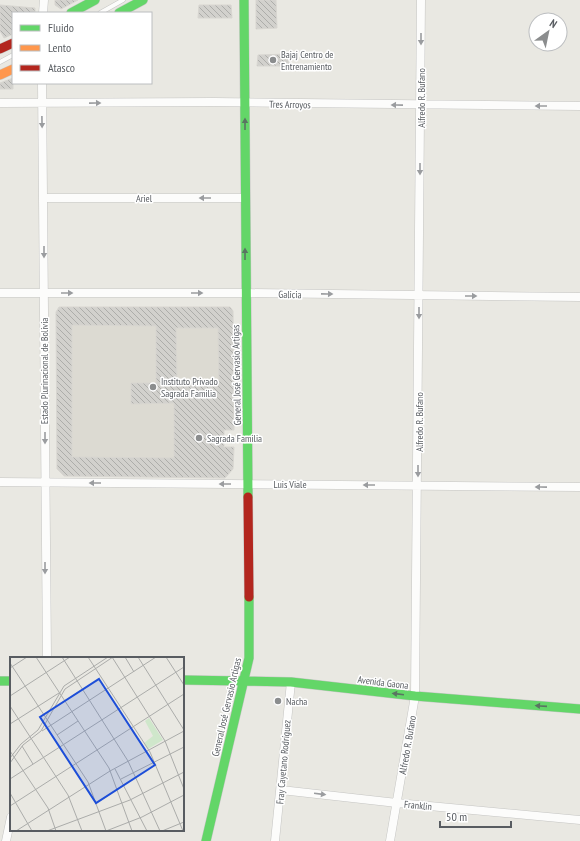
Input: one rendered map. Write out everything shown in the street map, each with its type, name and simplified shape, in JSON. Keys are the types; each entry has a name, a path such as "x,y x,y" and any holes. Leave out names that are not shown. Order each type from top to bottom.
{"street":[{"path":"43,12 44,0"},
{"path":"72,12 95,0"},
{"path":"120,12 143,0"},
{"name":"General José Gervasio Artigas","path":"206,841 249,658 244,198 244,0"},
{"name":"Alfredo R. Bufano","path":"390,841 415,696 422,0"},
{"path":"0,49 12,43"},
{"path":"0,75 12,69"},
{"name":"Estado Plurinacional de Bolivia","path":"42,84 47,657"},
{"name":"Tres Arroyos","path":"0,103 245,103 580,106"},
{"name":"Ariel","path":"44,198 244,198"},
{"name":"Galicia","path":"0,293 245,293 580,297"},
{"name":"Luis Viale","path":"0,482 580,487"},
{"name":"Avenida Gaona","path":"184,680 291,682 415,696 580,709"},
{"name":"Fray Cayetano Rodríguez","path":"275,841 291,682"},
{"name":"Franklin","path":"281,790 397,803 580,820"},
{"path":"6,841 10,822"}],"lane":[{"path":"102,12 123,0"},
{"path":"0,62 12,56"}],"shaded area":[{"name":"Instituto Privado Sagrada Familia","path":"71,307 230,307 233,311 234,430 224,430 174,458 72,457"}],"building":[{"path":"55,0 78,0 61,9 55,5"},
{"path":"256,0 276,0 277,28 256,29"},
{"path":"0,5 35,8 35,12 12,12 12,34 4,38 0,31"},
{"path":"199,5 231,5 232,18 198,18"},
{"name":"Bajaj Centro de Entrenamiento","path":"289,54 289,66 257,66 258,55"},
{"path":"12,78 13,89 0,89 0,83"},
{"path":"59,307 230,307 233,311 234,430 224,430 224,447 234,447 233,469 225,478 64,476 57,469 56,312","holes":["72,325 156,326 156,383 131,383 131,404 174,403 174,458 72,457","176,328 218,328 219,383 177,383"]}],"traffic: fast":[{"path":"73,12 95,0"},
{"path":"121,12 143,0"},
{"path":"244,0 248,497"},
{"path":"206,841 249,658 249,597"},
{"path":"184,680 291,682 415,696 580,709"},
{"path":"0,681 10,681"}],"traffic: slow":[{"path":"0,75 12,69"}],"traffic: jam":[{"path":"0,49 12,43"},
{"path":"248,497 249,597"}],"place":[{"name":"Bajaj Centro de Entrenamiento","path":"273,60"},
{"name":"Instituto Privado Sagrada Familia","path":"153,387"},
{"name":"Sagrada Familia","path":"199,438"},
{"name":"Nacha","path":"278,701"}]}
